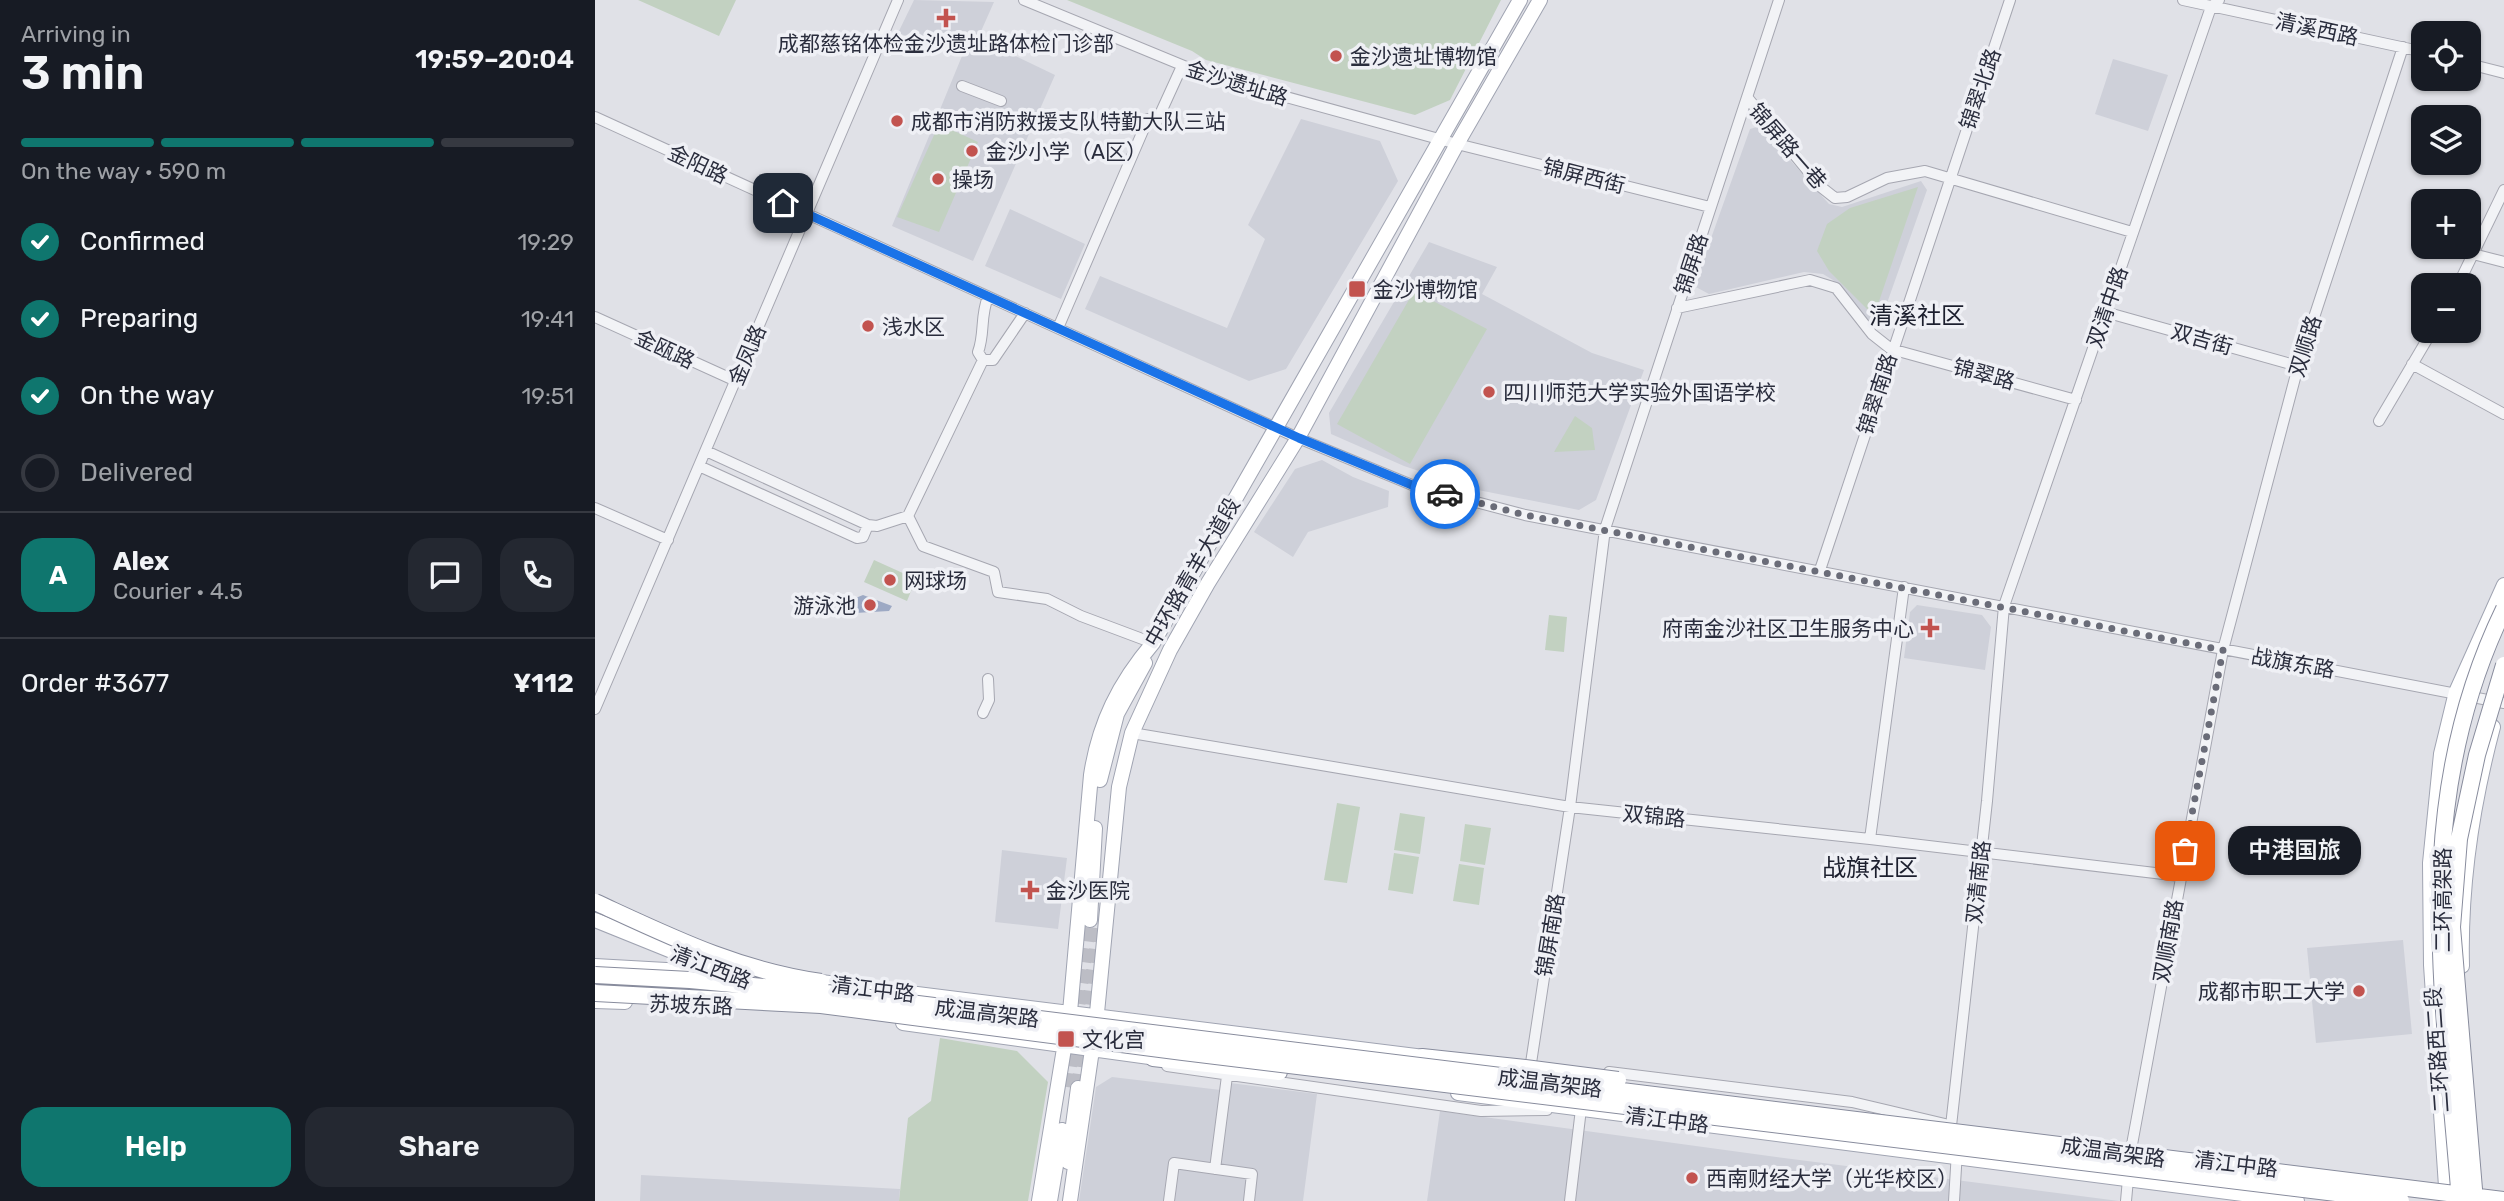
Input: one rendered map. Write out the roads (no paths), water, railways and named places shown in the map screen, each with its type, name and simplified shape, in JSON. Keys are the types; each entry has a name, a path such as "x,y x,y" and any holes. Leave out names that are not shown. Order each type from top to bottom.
{"highway":[{"name":"二环高架路","path":"2460,1201 2445,1020 2439,906 2443,824 2461,719 2504,609"},
{"name":"二环高架路","path":"2478,1199 2452,927 2455,868 2465,811 2483,730 2504,665"},
{"path":"595,902 709,955 764,973 862,988 918,1004"},
{"name":"成温高架路","path":"595,975 690,980 918,1004 2504,1198"},
{"name":"成温高架路","path":"595,993 821,1005 1580,1107 2103,1164 2401,1201"},
{"path":"1422,1057 1528,1066 1793,1102 1914,1125"},
{"path":"1153,1058 1473,1098 1580,1107"},
{"path":"2103,1164 2149,1180 2318,1201"}],"main road":[{"name":"中环路青羊大道段","path":"1070,1201 1093,1050 1119,787 1132,733 1170,650 1208,583 1299,438 1520,0"},
{"name":"中环路青羊大道段","path":"1039,1201 1070,1012 1095,749 1118,690 1153,643 1276,428 1540,0"},
{"name":"二环路西二段","path":"2447,1196 2431,965 2430,863 2441,754 2456,692 2504,585"},
{"path":"1153,643 1143,668 1117,714 1105,750 1097,806 1095,921 1115,758 1140,693 1170,650"},
{"name":"二环路西二段","path":"2478,1199 2463,1007 2462,903 2474,806 2503,699"},
{"name":"清江西路","path":"595,908 701,954 781,977"},
{"name":"清江西路","path":"595,920 829,1013"},
{"name":"苏坡东路","path":"595,966 781,977"},
{"name":"清江中路","path":"781,977 1422,1057 1530,1075 1951,1126 2447,1196 2504,1198"},
{"name":"苏坡东路","path":"595,1001 829,1013"},
{"name":"清江中路","path":"829,1013 1153,1058 1218,1062 1580,1107 2297,1201"},
{"path":"1050,1201 1072,1088 1061,1201"}],"street":[{"name":"金凤路","path":"596,703 898,0"},
{"name":"金沙遗址路","path":"1024,0 1182,66 1264,92 1450,142"},
{"name":"锦屏路","path":"1570,807 1605,529 1779,0"},
{"name":"锦翠北路","path":"1949,178 2010,0"},
{"name":"清溪西路","path":"2183,0 2215,4 2411,49"},
{"name":"双清中路","path":"2004,606 2132,232 2215,4"},
{"name":"双顺路","path":"2223,650 2298,366 2403,47"},
{"path":"1058,328 1148,119 1156,123 1182,66"},
{"path":"2481,67 2504,73"},
{"path":"962,86 1001,101"},
{"name":"锦屏路一巷","path":"1747,97 1821,187 1835,198 1847,197 1906,173 1925,171 1949,178"},
{"name":"金阳路","path":"595,117 1276,428 1412,485 1525,515 1605,529"},
{"name":"锦屏西街","path":"1450,142 1710,207"},
{"path":"1949,178 2132,232"},
{"name":"锦翠南路","path":"1819,570 1949,178"},
{"path":"2481,237 2504,190"},
{"path":"2481,256 2504,262"},
{"path":"1677,308 1810,280 1836,288 1872,334 1891,349"},
{"path":"983,360 978,352 983,341 982,313 988,296"},
{"name":"双吉街","path":"2105,312 2298,366"},
{"path":"983,360 993,360 1025,313"},
{"name":"金瓯路","path":"595,317 736,381"},
{"path":"2379,421 2425,343"},
{"name":"锦翠路","path":"1891,349 2076,400"},
{"path":"706,451 868,525 877,526 908,516 983,360"},
{"path":"2412,364 2504,414"},
{"path":"699,466 857,538 863,537 868,525"},
{"path":"595,508 668,540"},
{"path":"908,516 923,546 994,572 998,592 1047,599 1075,614 1153,643"},
{"name":"战旗东路","path":"1605,529 2223,650 2503,699"},
{"path":"1870,839 1904,587"},
{"name":"双清南路","path":"1959,1157 1951,1126 2004,606"},
{"name":"双顺南路","path":"2131,1150 2223,650"},
{"path":"983,713 989,700 988,679"},
{"name":"双锦路","path":"1132,733 1570,807 2180,876"},
{"name":"锦屏南路","path":"1528,1066 1570,807"},
{"path":"1110,1052 1189,1071 1481,1111 1580,1107 1570,1201"},
{"name":"清江中路","path":"1528,1066 1852,1101 1951,1126"},
{"path":"1215,1169 1227,1076"},
{"path":"1954,1201 1959,1157"},
{"path":"1169,1201 1174,1163 1252,1174 1248,1201"},
{"path":"2126,1201 2128,1179"}],"water":[{"name":"游泳池","path":"863,595 892,606 889,611 855,613 851,608 853,599"}],"tunnel":[{"path":"1067,1087 1090,920"},
{"path":"1078,1088 1099,927"}],"place":[{"name":"成都慈铭体检金沙遗址路体检门诊部","path":"946,18"},
{"name":"金沙遗址博物馆","path":"1336,56"},
{"name":"成都市消防救援支队特勤大队三站","path":"897,121"},
{"name":"金沙小学（A区）","path":"972,151"},
{"name":"操场","path":"938,179"},
{"name":"金沙博物馆","path":"1357,289"},
{"name":"浅水区","path":"868,326"},
{"name":"四川师范大学实验外国语学校","path":"1489,392"},
{"name":"网球场","path":"890,580"},
{"name":"游泳池","path":"870,605"},
{"name":"府南金沙社区卫生服务中心","path":"1930,628"},
{"name":"中港国旅","path":"2185,851"},
{"name":"金沙医院","path":"1030,890"},
{"name":"成都市职工大学","path":"2359,991"},
{"name":"文化宫","path":"1066,1039"},
{"name":"西南财经大学（光华校区）","path":"1692,1178"}],"district":[{"name":"清溪社区","path":"1917,316"},
{"name":"战旗社区","path":"1870,868"}]}
